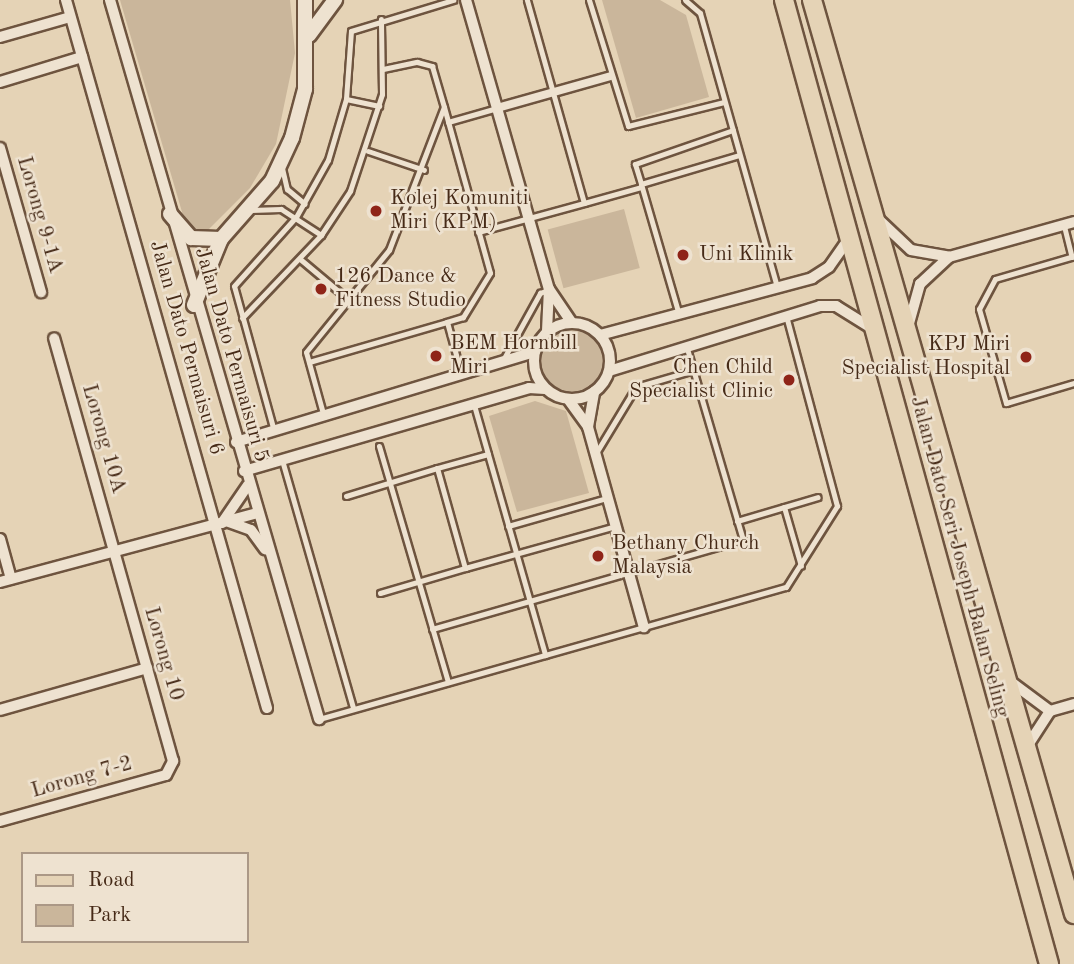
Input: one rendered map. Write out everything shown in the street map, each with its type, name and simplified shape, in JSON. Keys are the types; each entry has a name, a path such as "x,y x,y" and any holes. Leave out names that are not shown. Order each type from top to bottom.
{"main road":[{"name":"Jalan Dato Seri Joseph Balan Seling","path":"784,0 851,235 1049,964"},
{"name":"Jalan Dato Seri Joseph Balan Seling","path":"812,0 1074,914"}],"street":[{"name":"Jalan Dato Permaisuri 6","path":"66,0 222,523 267,708"},
{"name":"Jalan Dato Permaisuri 5","path":"110,0 194,305 319,719"},
{"path":"194,305 221,239 248,211 281,162 305,89 308,44 305,0"},
{"path":"308,44 319,17 335,0"},
{"path":"466,0 549,289 571,322 600,335 777,287 830,267 851,235"},
{"path":"0,37 71,17"},
{"path":"0,82 82,57"},
{"path":"497,108 611,76"},
{"name":"Lorong 9-1A","path":"0,149 41,292"},
{"path":"170,214 191,237 221,239"},
{"path":"874,214 911,250 949,257 1069,223"},
{"path":"907,330 920,284 949,257"},
{"path":"236,442 500,365 534,352 547,331 549,289"},
{"path":"588,427 594,392 609,371 786,316 836,306 876,330"},
{"path":"547,331 571,322"},
{"path":"600,335 609,371"},
{"name":"Lorong 10A","path":"54,338 114,550"},
{"path":"534,352 545,389"},
{"path":"244,471 474,405 545,389 568,399 588,427 644,626"},
{"path":"568,399 594,392"},
{"path":"222,523 248,485"},
{"path":"0,539 6,580 257,513"},
{"path":"222,523 251,530 269,554"},
{"name":"Lorong 10","path":"114,550 172,769"},
{"path":"0,710 147,668"},
{"path":"1008,680 1024,698 1050,711"},
{"path":"1027,748 1050,711 1074,704"},
{"name":"Lorong 7-2","path":"0,821 172,769"}],"lane":[{"path":"274,431 234,286 296,217 328,160 346,99 351,31 381,19 453,0"},
{"path":"527,0 584,203"},
{"path":"589,0 624,121 634,128 724,102"},
{"path":"685,0 700,13 777,287"},
{"path":"242,318 321,235 368,151 379,106 383,69 381,19"},
{"path":"309,362 463,317 490,274 432,66 416,62 383,69"},
{"path":"346,99 379,106"},
{"path":"324,416 306,352 389,250 424,170 444,107"},
{"path":"448,122 497,108"},
{"path":"679,315 641,185 638,158 733,131"},
{"path":"368,151 424,170"},
{"path":"478,232 584,203 739,155"},
{"path":"281,162 286,189 305,204"},
{"path":"248,211 273,206 296,217 321,235"},
{"path":"1069,223 1073,257 995,279 979,309 1006,402 1074,383"},
{"path":"300,259 350,301"},
{"path":"500,365 540,293 549,289"},
{"path":"319,719 644,626 781,590 801,566 837,506 786,316"},
{"path":"447,322 462,376"},
{"path":"432,629 743,540 687,345"},
{"path":"595,454 636,387 694,370"},
{"path":"474,405 545,654"},
{"path":"379,446 448,682"},
{"path":"346,496 488,454"},
{"path":"282,460 353,708"},
{"path":"437,468 465,568"},
{"path":"737,521 818,497"},
{"path":"508,526 607,498"},
{"path":"784,507 801,566"},
{"path":"380,593 615,526"}],"green space":[{"path":"120,0 290,0 295,53 276,144 250,188 205,233 187,229"},
{"path":"602,0 660,0 686,15 709,97 636,118"},
{"path":"624,209 640,268 563,288 548,229"},
{"path":"566,329 578,329 595,338 602,349 602,373 595,384 578,393 566,393 554,388 545,379 540,367 540,355 545,343 554,334"},
{"path":"535,401 566,411 589,493 517,512 489,416"}],"place":[{"name":"Kolej Komuniti Miri (KPM)","path":"376,211"},
{"name":"Uni Klinik","path":"683,255"},
{"name":"126 Dance & Fitness Studio","path":"321,289"},
{"name":"BEM Hornbill Miri","path":"436,356"},
{"name":"KPJ Miri Specialist Hospital","path":"1026,357"},
{"name":"Chen Child Specialist Clinic","path":"789,380"},
{"name":"Bethany Church Malaysia","path":"598,556"}]}
